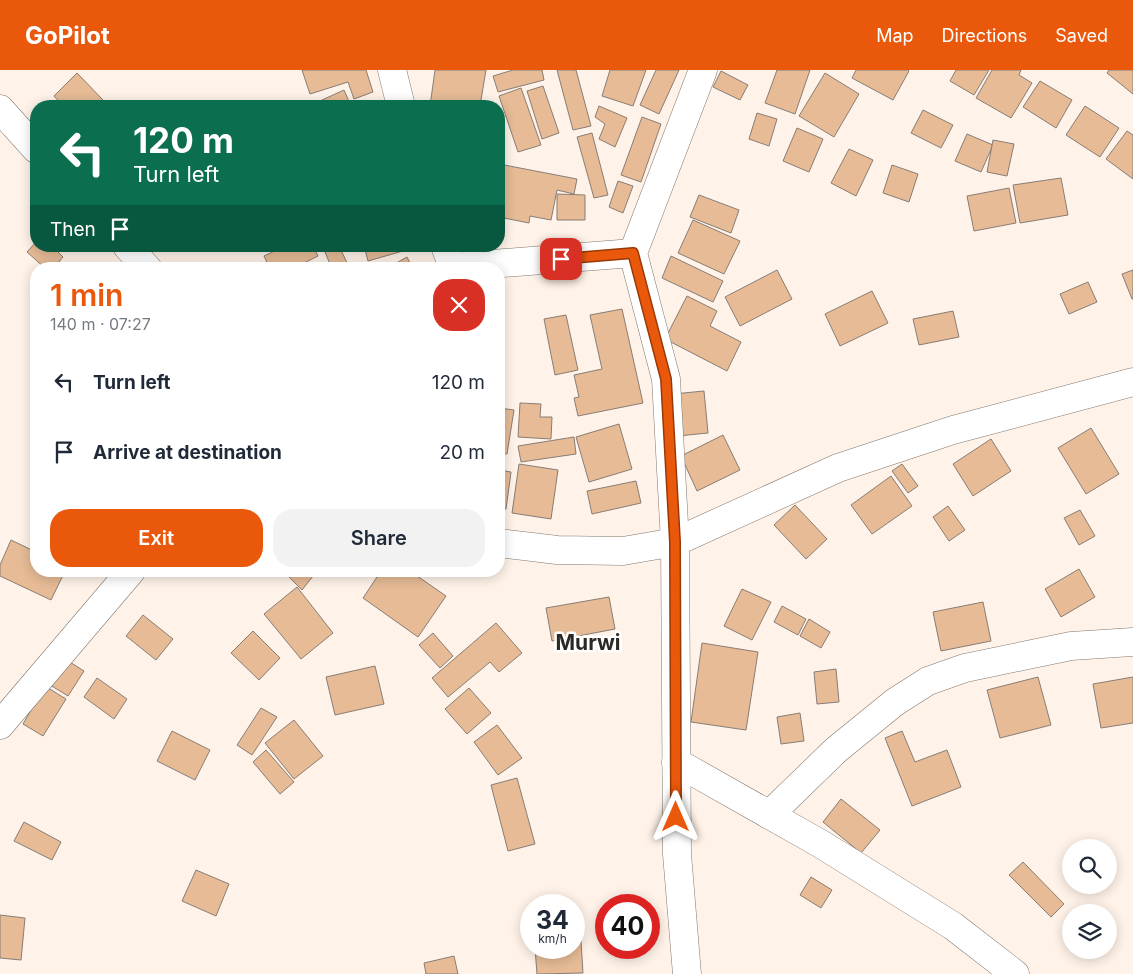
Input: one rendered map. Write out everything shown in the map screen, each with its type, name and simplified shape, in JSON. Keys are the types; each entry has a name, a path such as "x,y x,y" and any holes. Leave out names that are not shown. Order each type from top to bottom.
{"street":[{"path":"392,70 400,100"},
{"path":"687,974 677,854 675,542 666,379 633,253 703,70"},
{"path":"0,109 30,142"},
{"path":"132,252 142,262"},
{"path":"450,261 633,253"},
{"path":"505,543 557,550 623,552 675,542 838,468 953,430 1133,382"},
{"path":"0,725 126,577"},
{"path":"769,815 836,750 895,702 928,682 965,668 1071,646 1133,642"},
{"path":"676,762 821,844 953,926 1015,974"}],"building":[{"path":"302,70 366,70 373,92 354,99 348,82 310,94"},
{"path":"435,70 486,70 481,100 431,100"},
{"path":"513,70 542,70 544,80 498,92 493,76"},
{"path":"557,70 576,70 591,126 573,130"},
{"path":"610,70 646,70 633,106 602,96"},
{"path":"656,70 679,70 659,114 640,105"},
{"path":"777,70 810,70 795,114 765,103"},
{"path":"856,70 909,71 893,100 852,78"},
{"path":"956,70 989,70 974,95 950,81"},
{"path":"992,70 1021,70 1019,75 1032,83 1011,118 976,98"},
{"path":"1109,70 1133,70 1133,94 1107,73"},
{"path":"721,71 748,85 740,100 713,87"},
{"path":"77,73 103,100 58,100 54,96"},
{"path":"825,73 859,94 834,137 799,116"},
{"path":"1040,81 1072,100 1056,128 1023,107"},
{"path":"543,86 559,133 542,139 527,91"},
{"path":"521,88 541,145 518,152 505,114 505,100 500,100 499,96"},
{"path":"344,90 348,100 322,100"},
{"path":"599,106 627,118 615,147 599,139 605,124 595,117"},
{"path":"1085,106 1119,128 1100,157 1066,135"},
{"path":"923,110 953,125 941,148 911,133"},
{"path":"757,113 777,119 769,146 749,139"},
{"path":"642,117 661,124 641,182 621,175"},
{"path":"797,128 823,139 809,172 783,161"},
{"path":"1127,131 1133,135 1133,179 1106,159"},
{"path":"592,133 608,195 594,198 577,137"},
{"path":"967,134 993,145 981,172 955,161"},
{"path":"993,140 1014,144 1007,176 987,172"},
{"path":"849,149 873,160 856,196 831,183"},
{"path":"505,165 577,179 574,194 557,190 551,220 530,216 529,223 505,218"},
{"path":"892,165 918,174 909,202 883,193"},
{"path":"1061,178 1068,215 1020,223 1013,185"},
{"path":"618,181 633,186 623,213 609,207"},
{"path":"1009,188 1016,223 974,231 967,196"},
{"path":"557,194 585,195 585,220 557,220"},
{"path":"699,195 739,210 731,233 690,217"},
{"path":"693,220 740,241 724,274 678,253"},
{"path":"30,249 30,252 58,252 63,257 59,262 38,262 27,252"},
{"path":"272,252 316,252 318,256 306,262 267,262 264,256"},
{"path":"325,252 342,252 347,262 329,262"},
{"path":"366,252 400,252 368,261"},
{"path":"671,256 723,281 713,302 662,278"},
{"path":"407,257 410,262 398,262"},
{"path":"777,270 792,299 740,326 725,297"},
{"path":"1133,270 1133,299 1132,299 1122,274"},
{"path":"1088,282 1097,302 1069,314 1060,294"},
{"path":"872,291 888,323 840,346 825,314"},
{"path":"687,296 717,311 710,326 741,342 727,371 665,339"},
{"path":"622,309 643,403 578,416 574,398 579,397 574,375 602,369 590,315"},
{"path":"953,311 959,337 919,345 913,319"},
{"path":"566,315 578,370 555,375 544,319"},
{"path":"704,391 708,433 678,436 673,394"},
{"path":"520,403 541,404 540,417 552,417 551,439 518,437"},
{"path":"505,409 514,410 507,454 505,454"},
{"path":"619,424 632,469 589,482 576,437"},
{"path":"1091,428 1119,474 1086,494 1058,448"},
{"path":"723,435 740,470 697,491 681,456"},
{"path":"574,437 576,454 521,462 518,446"},
{"path":"991,439 1011,471 973,496 953,464"},
{"path":"519,464 558,470 551,519 512,513"},
{"path":"902,464 918,486 908,493 892,471"},
{"path":"505,471 511,472 505,509"},
{"path":"891,476 912,506 872,534 851,505"},
{"path":"636,481 641,503 592,514 587,491"},
{"path":"795,505 827,539 806,559 774,525"},
{"path":"948,506 965,530 949,541 933,517"},
{"path":"1080,510 1095,536 1079,545 1064,518"},
{"path":"11,540 30,549 30,577 62,577 51,600 0,576 0,565"},
{"path":"1079,569 1095,597 1061,617 1045,589"},
{"path":"289,577 312,577 302,590"},
{"path":"377,577 419,577 446,596 418,637 363,598"},
{"path":"297,587 333,633 301,659 264,614"},
{"path":"742,589 771,602 752,640 724,626"},
{"path":"609,597 615,629 552,641 546,608"},
{"path":"983,602 991,641 941,651 933,612"},
{"path":"782,606 806,619 798,635 774,622"},
{"path":"143,615 173,639 156,660 126,636"},
{"path":"809,619 830,632 821,648 800,636"},
{"path":"496,623 522,653 499,672 490,662 448,697 432,678"},
{"path":"253,631 280,658 259,680 231,653"},
{"path":"433,633 453,656 440,668 419,645"},
{"path":"702,643 758,652 746,730 691,722"},
{"path":"65,659 84,671 68,696 50,685"},
{"path":"375,666 384,704 335,715 326,677"},
{"path":"836,669 839,702 817,704 814,672"},
{"path":"1038,677 1051,725 1000,738 987,690"},
{"path":"1133,677 1133,723 1101,728 1093,684"},
{"path":"97,678 127,699 114,719 84,697"},
{"path":"45,686 66,699 43,736 23,724"},
{"path":"469,688 491,713 467,734 445,709"},
{"path":"261,708 277,717 252,755 237,745"},
{"path":"800,713 804,741 781,744 777,717"},
{"path":"294,720 323,756 294,779 265,743"},
{"path":"497,725 522,758 498,775 474,742"},
{"path":"172,731 210,750 195,780 157,761"},
{"path":"902,731 915,762 947,750 961,787 912,806 885,738"},
{"path":"266,750 294,782 280,794 253,762"},
{"path":"517,778 535,844 508,851 491,785"},
{"path":"841,799 880,830 861,853 823,822"},
{"path":"24,822 61,842 52,860 14,841"},
{"path":"1023,862 1064,904 1051,917 1009,875"},
{"path":"196,870 229,884 216,916 182,901"},
{"path":"811,877 832,890 821,908 800,895"},
{"path":"0,915 25,918 21,960 0,958"},
{"path":"454,956 458,974 426,974 424,963"},
{"path":"536,959 582,959 583,973 537,974"}],"district":[{"name":"Murwi","path":"588,642"}],"route":[{"path":"561,259 633,253 666,379 675,542 676,817"}]}
